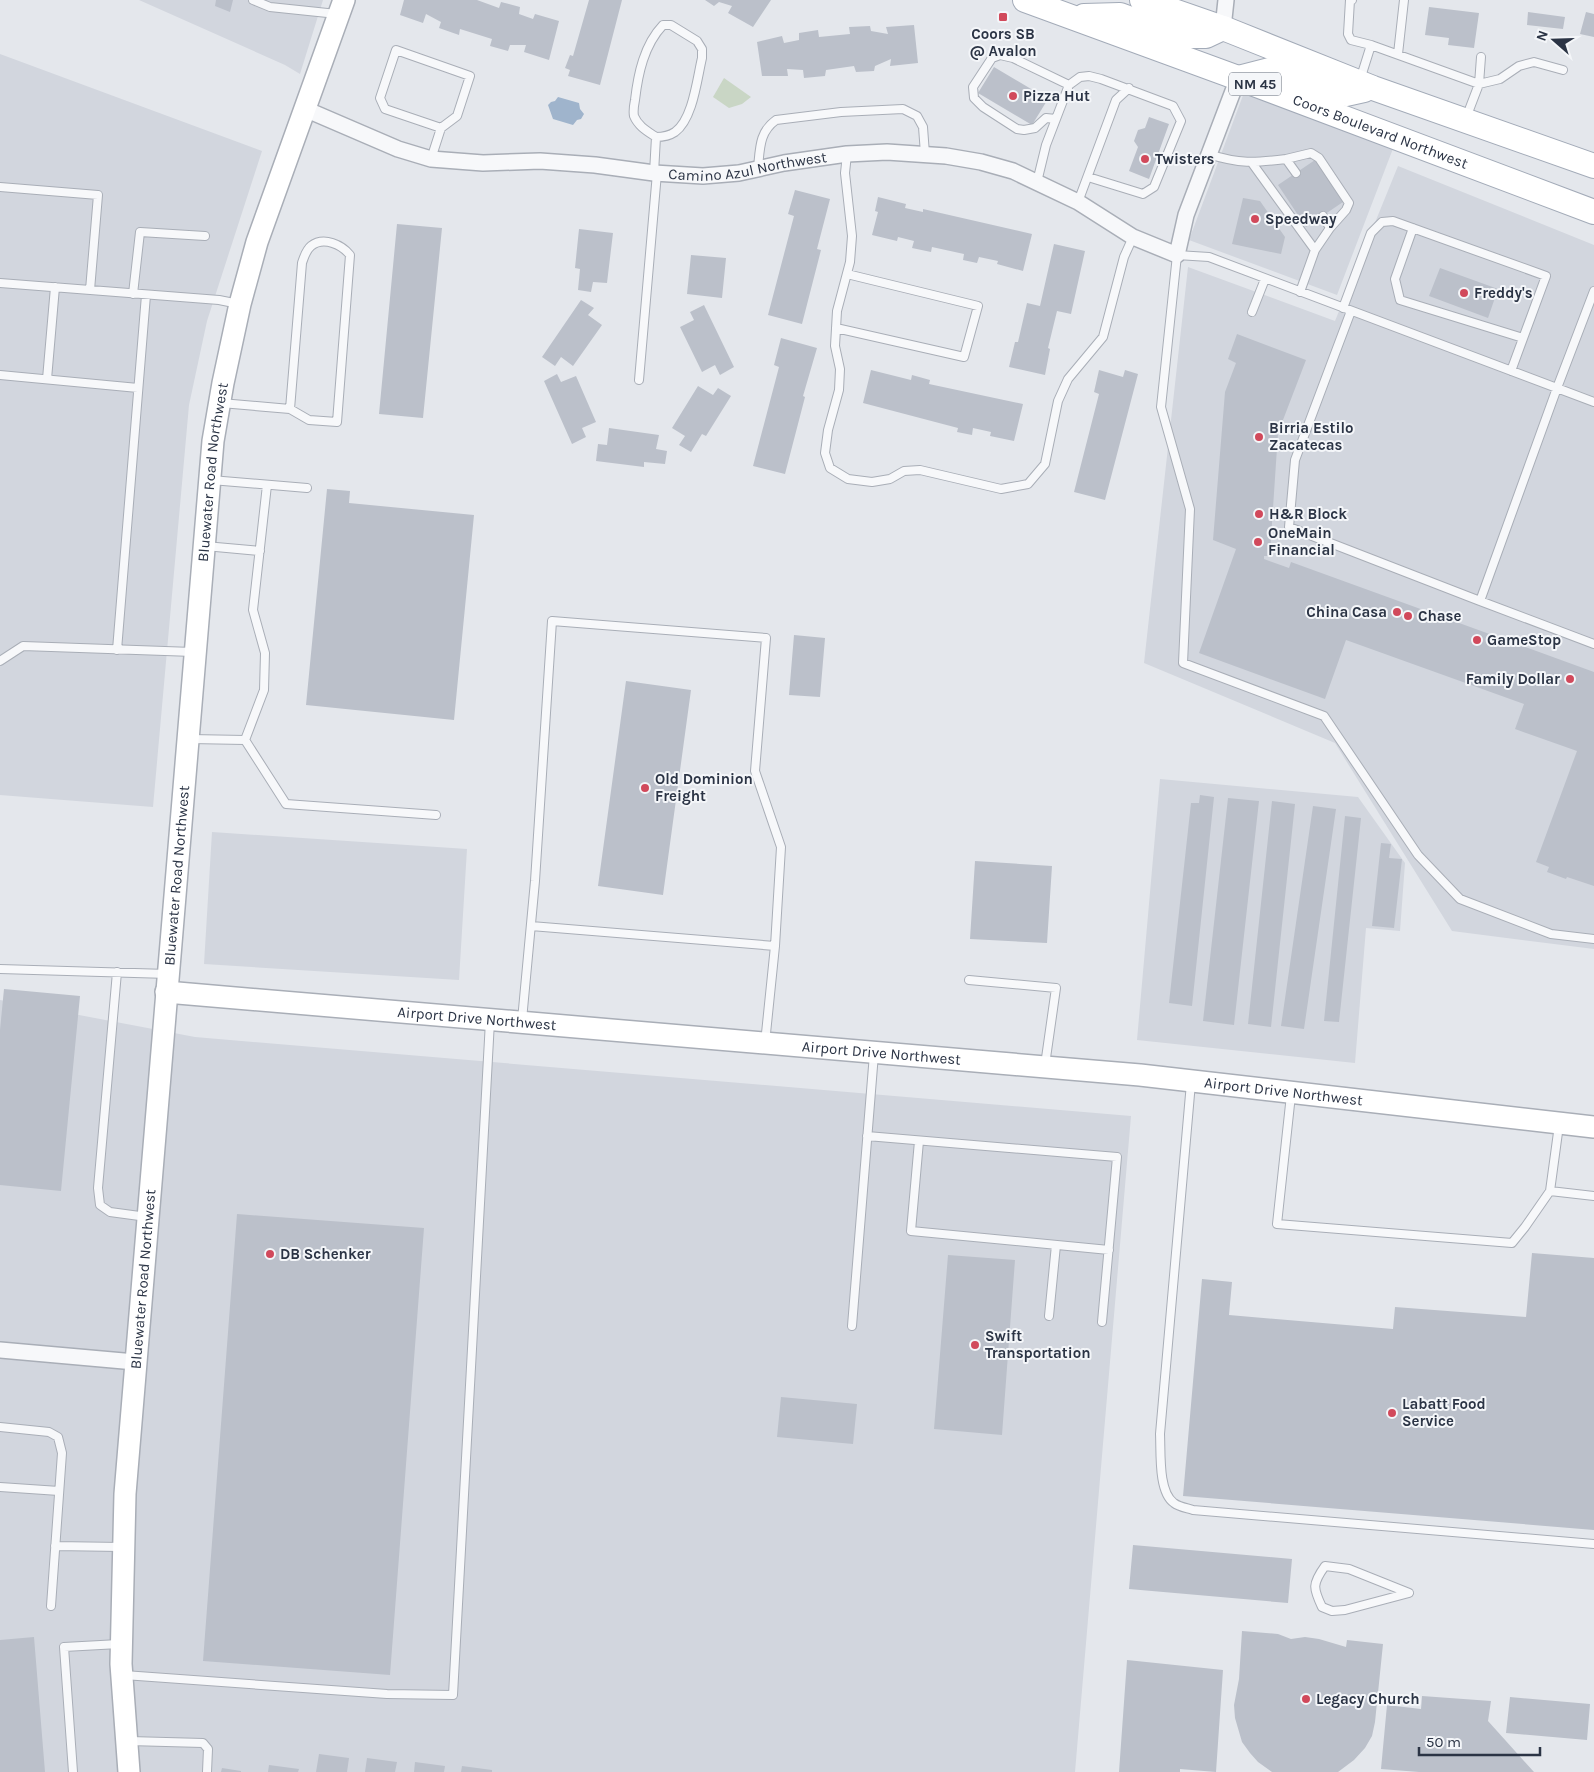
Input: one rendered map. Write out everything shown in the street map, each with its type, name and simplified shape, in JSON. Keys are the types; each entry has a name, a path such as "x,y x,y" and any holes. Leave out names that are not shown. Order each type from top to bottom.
{"main road":[{"name":"Coors Boulevard Northwest","path":"1025,0 1238,78 1590,213"},
{"name":"NM 45","path":"1142,0 1223,28 1366,85 1594,166"},
{"path":"1070,16 1120,16 1177,36 1206,36 1223,28"},
{"path":"1238,78 1273,70 1346,94 1366,85"}],"street":[{"path":"1223,28 1226,0"},
{"name":"Bluewater Road Northwest","path":"130,1772 122,1675 125,1494 213,440 240,304 257,242 342,7"},
{"path":"1177,255 1186,215 1238,78"},
{"name":"Camino Azul Northwest","path":"306,109 398,149 430,159 483,163 540,161 703,176 847,154 887,152 925,154 981,162 1037,182 1078,202 1133,237 1177,255"},
{"name":"Airport Drive Northwest","path":"167,983 490,1020 1191,1081 1594,1127"},
{"path":"0,1350 135,1362"}],"lane":[{"path":"253,0 270,7 342,7"},
{"path":"1352,0 1350,0 1348,34 1351,40 1398,54 1479,84 1500,79 1519,66 1534,62 1563,70"},
{"path":"1398,54 1404,0"},
{"path":"663,25 672,25 696,41 702,49 702,58 688,116 675,132 665,137 656,137 639,125 633,114 637,81 645,54 655,34 663,25"},
{"path":"1366,85 1371,45"},
{"path":"430,159 441,128 458,116 470,76 396,50 380,98 385,109 441,128"},
{"path":"1056,119 1046,118 1035,128 1017,129 983,107 974,98 973,87 992,58 1000,55 1013,58 1069,85"},
{"path":"1465,120 1479,84 1481,57"},
{"path":"1037,182 1046,145 1069,85 1080,78 1088,76 1128,88 1173,106 1181,121 1154,187 1143,194 1088,177"},
{"path":"1078,202 1116,100 1128,88"},
{"path":"758,168 762,138 767,126 776,120 841,112 903,109 917,116 923,127 925,154"},
{"path":"639,380 656,173 656,137"},
{"path":"1208,154 1227,160 1252,163 1286,159 1310,153 1319,158 1349,203 1346,210 1330,228 1315,250 1300,292"},
{"path":"847,154 845,173 852,236 850,262 838,311 836,328 835,346 840,369 839,390 828,430 825,453 830,468 848,479 872,482 890,479 904,470 920,470 1001,488 1028,484 1045,464 1058,401 1068,379 1103,337 1124,257 1133,237"},
{"path":"1286,159 1296,173"},
{"path":"1252,163 1315,250"},
{"path":"0,187 98,195 90,290"},
{"path":"1323,216 1330,228"},
{"path":"1343,308 1371,233 1382,222 1393,221 1546,276 1511,371"},
{"path":"1413,228 1395,279 1400,300 1523,338"},
{"path":"133,294 140,232 204,236"},
{"path":"219,403 290,409 309,420 336,422 350,255 343,247 333,243 319,242 312,246 302,263 290,409"},
{"path":"1594,402 1209,258 1177,255 1161,407 1190,509 1183,663 1324,716 1418,855 1460,899 1551,934 1594,939"},
{"path":"836,328 964,357 978,306 847,274"},
{"path":"1252,312 1265,279"},
{"path":"0,283 219,300 240,304"},
{"path":"47,379 56,287"},
{"path":"1480,601 1594,291"},
{"path":"117,650 146,295"},
{"path":"1352,311 1295,460 1288,527 1594,644"},
{"path":"0,375 138,388"},
{"path":"209,480 307,488"},
{"path":"245,740 264,690 265,653 253,610 267,485"},
{"path":"203,546 260,551"},
{"path":"522,1022 531,926 552,620 698,632 766,638 755,771 781,847 775,946 764,1043"},
{"path":"0,661 24,646 195,652"},
{"path":"188,739 245,740"},
{"path":"245,740 286,804 436,815"},
{"path":"531,926 775,946"},
{"path":"0,969 117,972 167,983"},
{"path":"117,972 98,1188 100,1205 110,1212 147,1216"},
{"path":"969,980 1056,988 1045,1067"},
{"path":"122,1675 387,1694 453,1695 490,1020"},
{"path":"852,1326 874,1052"},
{"path":"1191,1081 1160,1434 1162,1474 1166,1495 1174,1504 1193,1510 1594,1544"},
{"path":"1291,1092 1277,1224 1512,1243 1550,1192 1560,1123"},
{"path":"867,1136 1117,1157 1102,1322"},
{"path":"919,1141 911,1231 1109,1250"},
{"path":"1550,1192 1594,1196"},
{"path":"1049,1316 1056,1245"},
{"path":"0,1427 49,1432 58,1437 62,1453 51,1606"},
{"path":"0,1487 59,1491"},
{"path":"55,1546 123,1547"},
{"path":"1325,1566 1348,1568 1409,1593 1345,1610 1332,1611 1322,1607 1316,1593 1316,1579 1325,1566"},
{"path":"74,1772 64,1647 122,1643"},
{"path":"127,1741 203,1743 208,1749 207,1772"}],"shaded area":[{"path":"139,0 323,0 300,74 285,65"},
{"path":"0,54 262,151 207,321 189,405 153,807 0,795"},
{"name":"Speedway","path":"1245,90 1394,146 1337,295 1189,240"},
{"path":"1398,166 1594,245 1594,949 1452,931 1335,743 1144,663 1188,267 1335,321"},
{"path":"1160,779 1358,797 1405,863 1400,931 1366,928 1355,1063 1137,1040"},
{"path":"212,832 467,849 459,980 204,964"},
{"path":"0,1000 195,1037 1131,1116 1075,1772 0,1772"}],"green space":[{"path":"724,78 751,97 742,104 729,108 713,97"}],"water":[{"path":"558,97 579,103 580,109 584,114 581,119 577,120 573,125 553,119 548,105"}],"building":[{"path":"216,0 233,0 230,12 215,6"},
{"path":"404,0 477,0 499,8 501,2 520,7 519,14 533,19 535,14 559,21 549,60 524,52 526,45 510,45 508,51 490,46 492,39 460,29 459,35 439,28 441,22 426,14 423,23 400,15"},
{"path":"589,0 622,0 600,85 568,76 570,70 565,68 570,55 573,56"},
{"path":"705,0 771,0 753,27 728,13 732,6 719,2 714,6"},
{"path":"1429,7 1479,13 1474,48 1448,45 1449,38 1425,35"},
{"path":"1528,12 1565,17 1563,29 1527,25"},
{"path":"1586,12 1594,14 1594,37 1580,34"},
{"path":"914,25 918,63 890,66 891,59 875,66 874,71 856,72 854,66 826,70 825,76 804,78 803,70 787,69 788,76 762,76 757,42 782,36 784,43 799,40 799,33 818,30 819,37 850,34 849,27 870,26 871,31 888,34 886,27"},
{"name":"Pizza Hut","path":"994,67 1048,99 1032,125 978,93"},
{"name":"Twisters","path":"1149,117 1169,124 1149,179 1129,171 1138,147 1134,141 1138,130 1145,128"},
{"path":"1315,160 1343,202 1306,227 1278,185"},
{"path":"795,190 830,199 817,249 821,250 802,324 768,315 794,216 788,214"},
{"path":"878,197 906,204 905,208 923,212 923,209 1032,234 1023,271 997,264 998,261 979,257 977,263 963,260 964,254 932,247 931,252 912,248 914,241 898,237 897,241 872,235 878,212 875,211"},
{"name":"Speedway","path":"1243,198 1260,201 1285,237 1281,254 1232,244"},
{"path":"397,224 442,228 423,418 379,414"},
{"path":"579,229 613,233 607,283 593,282 591,292 578,290 580,269 575,268"},
{"path":"1054,244 1085,251 1071,314 1057,311 1048,348 1050,349 1045,375 1009,367 1015,342 1018,342 1027,303 1040,306"},
{"path":"691,255 726,258 722,298 687,294"},
{"name":"Freddy's","path":"1440,268 1498,289 1488,318 1429,296"},
{"path":"581,300 594,308 588,315 602,325 573,366 561,357 555,366 542,357"},
{"path":"704,305 734,367 720,375 715,365 702,372 680,327 694,320 690,312"},
{"path":"1237,334 1306,360 1278,433 1270,553 1268,553 1268,556 1264,556 1264,559 1289,568 1291,562 1594,672 1594,886 1547,872 1549,867 1536,862 1577,751 1515,729 1524,704 1346,640 1325,699 1199,653 1236,549 1213,540 1225,392 1236,363 1228,359"},
{"path":"781,338 817,348 803,396 805,397 785,474 753,466 779,367 774,365"},
{"path":"871,370 911,380 912,375 930,380 929,384 1023,404 1014,441 990,436 991,432 973,428 972,435 957,432 958,428 863,403"},
{"path":"1099,370 1123,377 1125,370 1138,374 1105,500 1074,492 1099,394 1094,392"},
{"path":"557,374 561,382 576,376 596,422 582,428 586,437 572,444 544,381"},
{"path":"698,386 713,395 718,388 731,396 706,436 702,434 691,452 679,445 685,436 672,428"},
{"path":"609,428 659,435 656,449 667,451 665,464 644,462 644,467 596,461 598,444 607,445"},
{"path":"327,489 350,491 349,503 474,515 454,720 306,705"},
{"path":"794,635 825,638 820,697 789,695"},
{"name":"Old Dominion Freight","path":"626,681 691,690 663,895 598,886"},
{"path":"1200,795 1214,797 1192,1006 1169,1003 1191,803 1199,803"},
{"path":"1228,798 1259,801 1234,1025 1203,1021"},
{"path":"1272,801 1295,804 1271,1027 1248,1024"},
{"path":"1313,806 1336,809 1304,1029 1281,1026"},
{"path":"1345,816 1361,818 1339,1022 1324,1021"},
{"path":"1381,843 1391,844 1389,858 1402,859 1394,928 1372,926"},
{"path":"975,861 1052,866 1047,943 970,939"},
{"path":"4,989 80,996 61,1191 0,1185 0,1030"},
{"path":"237,1214 424,1228 390,1675 203,1661"},
{"name":"Labatt Food Service","path":"1532,1253 1594,1258 1594,1530 1183,1496 1202,1279 1232,1282 1229,1315 1393,1329 1395,1307 1526,1317"},
{"name":"Swift Transportation","path":"948,1255 1015,1260 1002,1435 934,1429"},
{"path":"781,1397 857,1404 853,1444 777,1437"},
{"path":"1133,1545 1292,1559 1288,1603 1129,1589"},
{"name":"Legacy Church","path":"1242,1631 1278,1634 1291,1639 1305,1637 1319,1639 1346,1647 1347,1640 1383,1644 1372,1736 1365,1748 1354,1760 1338,1772 1272,1772 1258,1762 1250,1753 1242,1742 1235,1718 1234,1705 1239,1679"},
{"path":"34,1637 45,1772 0,1772 0,1640"},
{"path":"1127,1660 1223,1670 1216,1772 1180,1769 1180,1772 1119,1772"},
{"path":"1422,1696 1491,1701 1488,1721 1534,1772 1419,1772 1381,1769 1387,1705 1421,1709"},
{"path":"1510,1697 1590,1704 1587,1740 1506,1733"},
{"path":"319,1754 349,1758 347,1772 316,1772"},
{"path":"367,1758 397,1762 395,1772 365,1772"},
{"path":"415,1762 445,1766 444,1772 414,1772"},
{"path":"269,1765 299,1769 298,1772 268,1772"},
{"path":"462,1766 492,1770 492,1772 461,1772"},
{"path":"222,1768 241,1771 241,1772 221,1772"}],"place":[{"name":"Coors SB @ Avalon","path":"1003,17"},
{"name":"Pizza Hut","path":"1013,96"},
{"name":"Twisters","path":"1145,159"},
{"name":"Speedway","path":"1255,219"},
{"name":"Freddy's","path":"1464,293"},
{"name":"Birria Estilo Zacatecas","path":"1259,437"},
{"name":"H&R Block","path":"1259,514"},
{"name":"OneMain Financial","path":"1258,542"},
{"name":"China Casa","path":"1397,612"},
{"name":"Chase","path":"1408,616"},
{"name":"GameStop","path":"1477,640"},
{"name":"Family Dollar","path":"1570,679"},
{"name":"Old Dominion Freight","path":"645,788"},
{"name":"DB Schenker","path":"270,1254"},
{"name":"Swift Transportation","path":"975,1345"},
{"name":"Labatt Food Service","path":"1392,1413"},
{"name":"Legacy Church","path":"1306,1699"}]}
